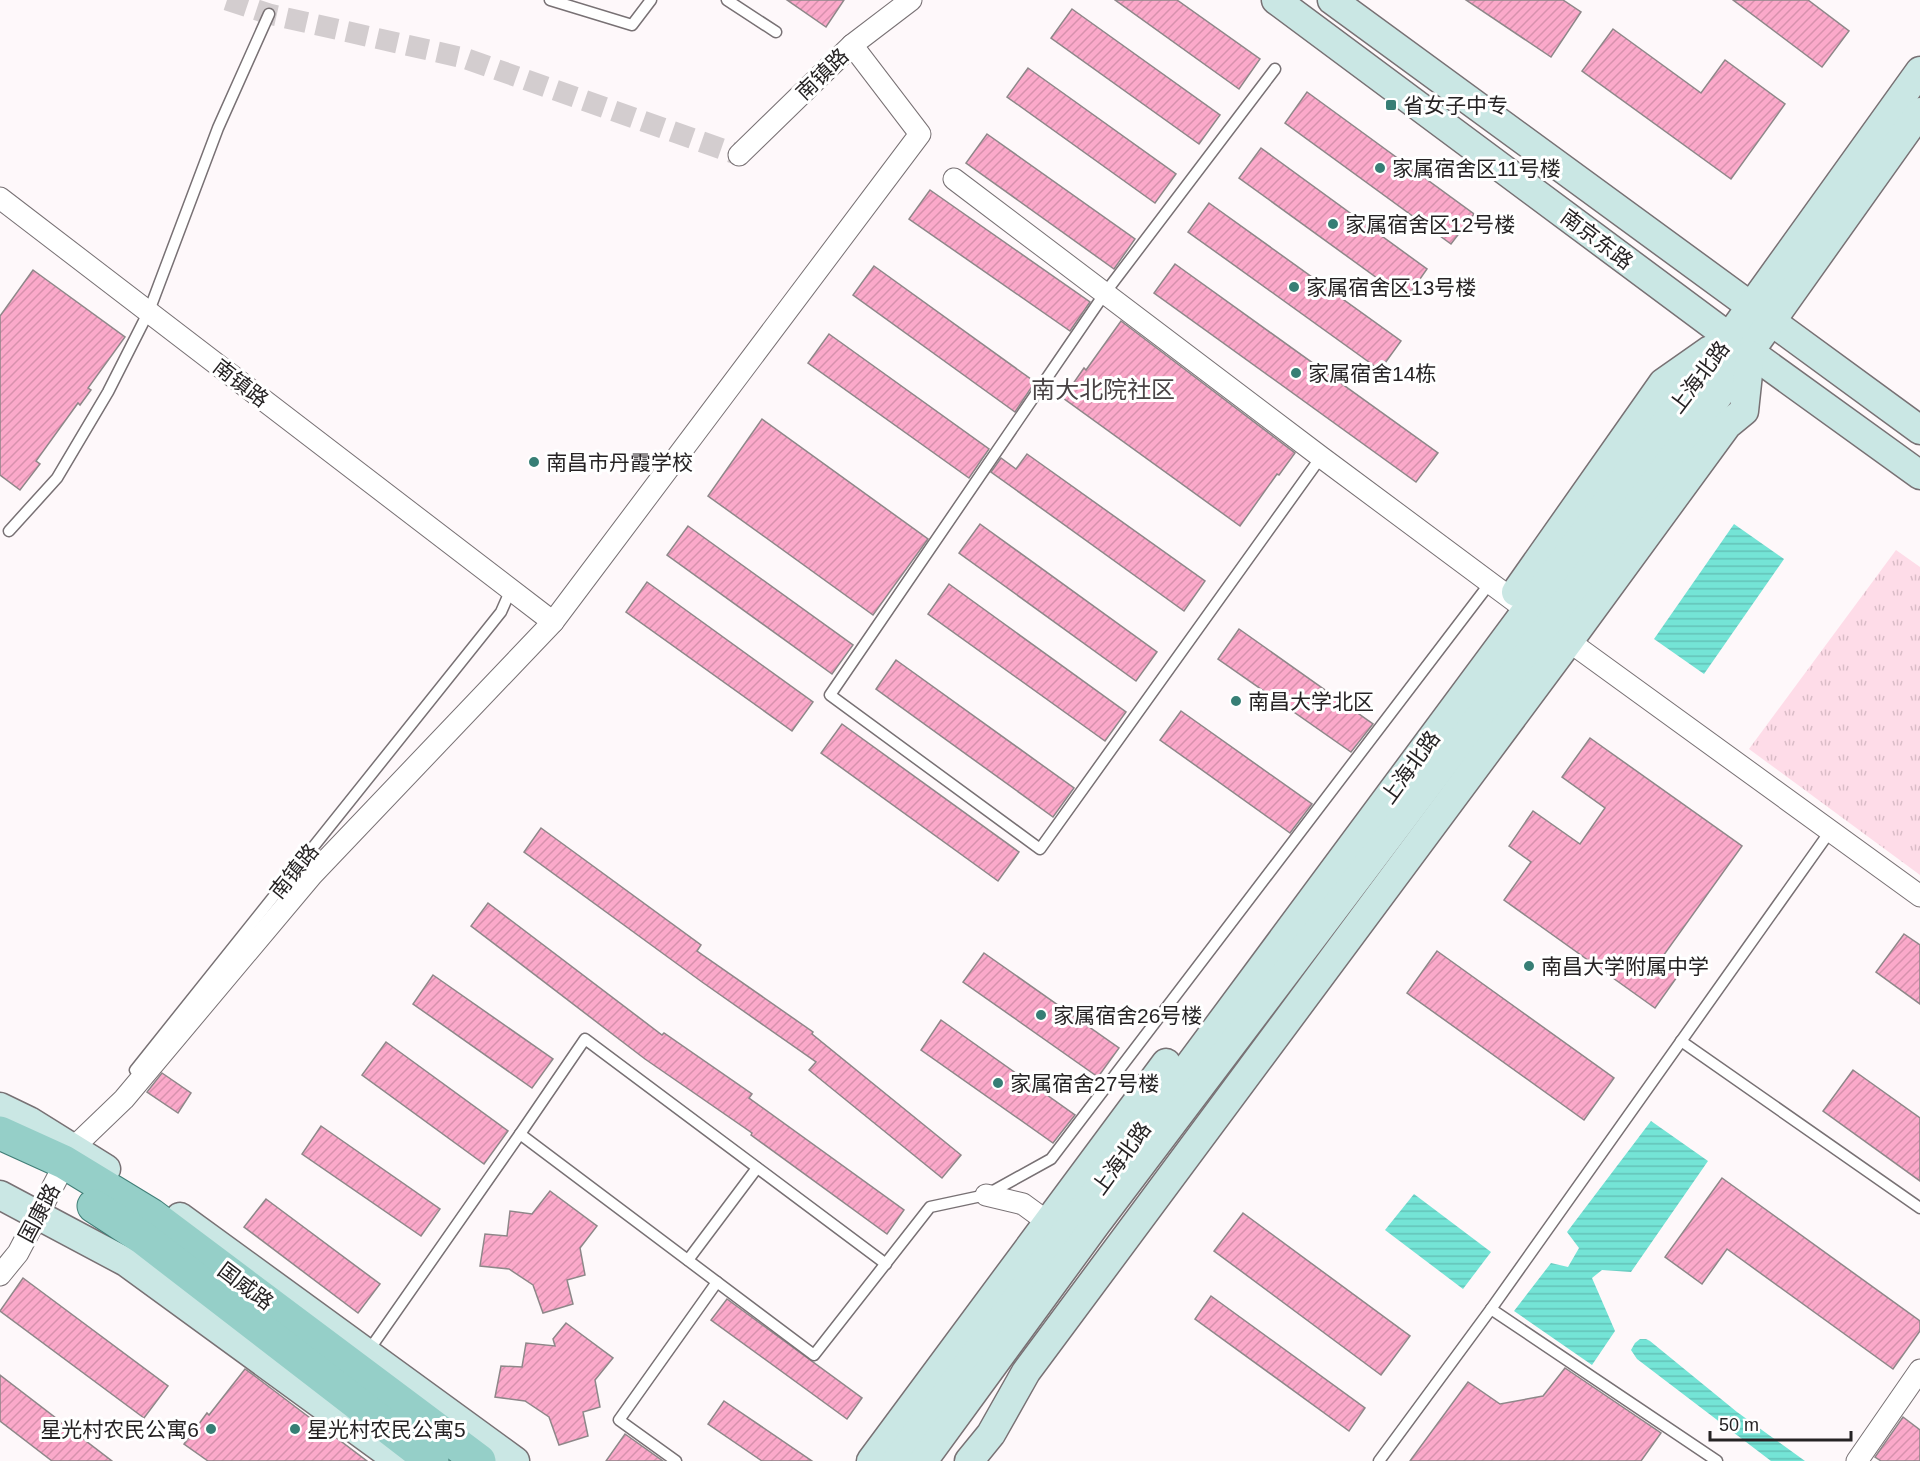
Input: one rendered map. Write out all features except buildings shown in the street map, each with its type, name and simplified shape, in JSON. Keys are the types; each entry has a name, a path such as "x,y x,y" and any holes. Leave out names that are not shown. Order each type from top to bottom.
{"main road":[{"name":"南京东路","path":"1276,0 1920,475"},
{"name":"南京东路","path":"1332,0 1920,430"},
{"name":"上海北路","path":"896,1461 1056,1228 1529,612 1740,344 1920,71"},
{"name":"上海北路","path":"1762,313 1920,112"},
{"path":"969,1461 991,1434 1026,1372 1529,612 1744,411 1740,344"},
{"name":"上海北路","path":"923,1461 1096,1224 1529,612"},
{"path":"0,1107 29,1121 64,1164"},
{"name":"国威路","path":"0,1132 64,1164 151,1215 361,1361 479,1461"},
{"name":"国威路","path":"0,1155 64,1164 143,1238 432,1461"},
{"path":"0,1195 126,1263 399,1461"},
{"path":"871,1461 1056,1228"},
{"path":"361,1361 515,1461"}],"street":[{"name":"南镇路","path":"739,155 852,45 911,0"},
{"name":"国康路","path":"0,1275 18,1253 64,1164 124,1099 312,875 552,622 920,134 852,45"},
{"path":"954,179 1529,612 1920,896"},
{"name":"南镇路","path":"0,198 552,622"},
{"path":"986,1195 1023,1204 1056,1228"},
{"path":"1857,1461 1920,1370"}],"lane":[{"path":"550,0 632,25 651,0"},
{"path":"727,0 776,32"},
{"path":"9,531 57,478 108,392 149,311 219,128 269,14"},
{"path":"1275,69 1105,293 830,695 1040,849 1321,457"},
{"name":"南镇路","path":"64,1164 501,612 511,589"},
{"path":"520,1134 814,1355 930,1207 986,1195 1051,1159 1529,612"},
{"path":"1379,1461 1491,1308 1831,830"},
{"path":"361,1361 585,1040 886,1264"},
{"path":"1681,1041 1920,1208"},
{"path":"688,1260 757,1168"},
{"path":"676,1461 619,1420 717,1282"},
{"path":"1491,1308 1717,1461"}],"green space":[{"path":"1896,550 1920,567 1920,875 1749,749"}],"shaded area":[{"path":"1734,524 1784,559 1704,674 1654,639"},
{"path":"1651,1121 1708,1161 1631,1272 1602,1270 1592,1278 1615,1331 1592,1365 1514,1311 1551,1263 1568,1267 1579,1248 1567,1232"},
{"path":"1414,1194 1491,1252 1463,1289 1385,1230"},
{"path":"1640,1339 1650,1341 1737,1412 1805,1461 1771,1461 1637,1359 1631,1350"}],"tunnel":[{"path":"227,0 269,14 464,58 739,155"}],"place":[{"name":"省女子中专","path":"1391,105"},
{"name":"家属宿舍区11号楼","path":"1380,168"},
{"name":"家属宿舍区12号楼","path":"1333,224"},
{"name":"家属宿舍区13号楼","path":"1294,287"},
{"name":"家属宿舍14栋","path":"1296,373"},
{"name":"南昌市丹霞学校","path":"534,462"},
{"name":"南昌大学北区","path":"1236,701"},
{"name":"南昌大学附属中学","path":"1529,966"},
{"name":"家属宿舍26号楼","path":"1041,1015"},
{"name":"家属宿舍27号楼","path":"998,1083"},
{"name":"星光村农民公寓6","path":"211,1429"},
{"name":"星光村农民公寓5","path":"295,1429"}],"district":[{"name":"南大北院社区","path":"1103,389"}]}
